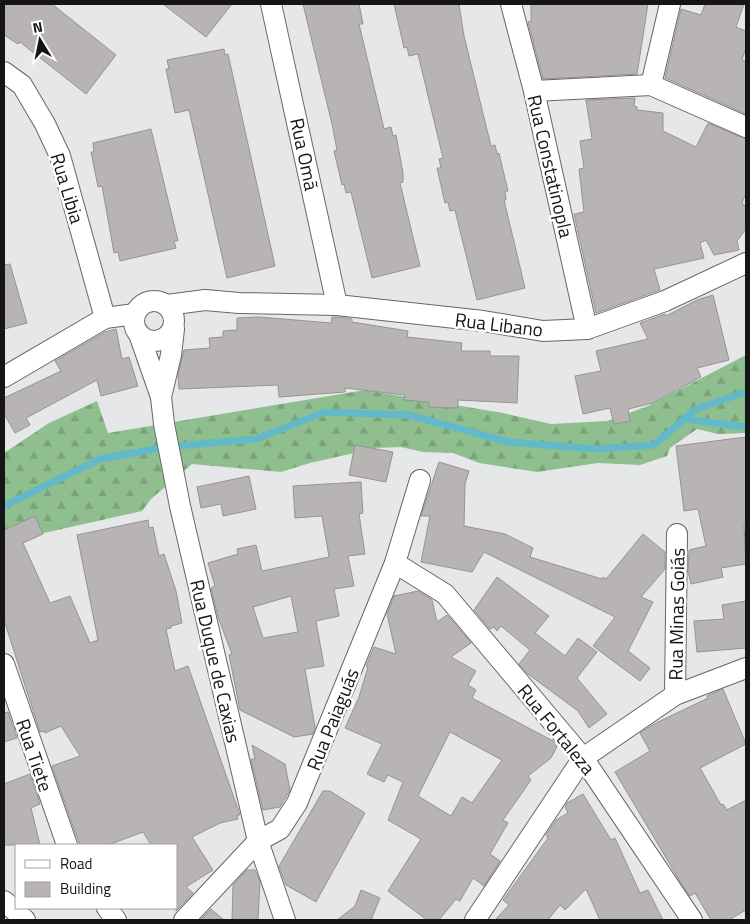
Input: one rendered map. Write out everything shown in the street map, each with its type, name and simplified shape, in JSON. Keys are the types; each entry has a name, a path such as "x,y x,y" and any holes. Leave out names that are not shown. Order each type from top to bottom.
{"street":[{"name":"Rua Omã","path":"271,4 337,305"},
{"name":"Rua Constatinopla","path":"511,4 534,91 587,329"},
{"path":"651,85 670,4"},
{"name":"Rua Libia","path":"4,72 22,85 45,124 60,156 105,318"},
{"path":"534,91 651,85 746,127"},
{"name":"Rua Libano","path":"172,317 207,313 239,303 337,305 483,321 544,331 587,329 665,301 746,262"},
{"name":"Rua Libano","path":"105,318 135,314 141,306 149,302 158,301 172,317"},
{"path":"135,314 135,328 138,334"},
{"name":"Rua Libano","path":"138,334 153,342 169,336 172,317"},
{"name":"Rua Duque de Caxias","path":"161,397 172,355 172,317"},
{"path":"4,377 105,318"},
{"name":"Rua Duque de Caxias","path":"138,334 161,397 171,463 258,841 285,920"},
{"name":"Rua Paiaguás","path":"184,920 258,841 280,829 298,803 395,563 420,480"},
{"name":"Rua Minas Goiás","path":"675,695 677,534"},
{"name":"Rua Fortaleza","path":"395,563 445,594 583,758 692,920"},
{"name":"Rua Tiete","path":"4,664 67,844"},
{"path":"475,920 583,758 675,695 746,668"},
{"path":"4,901 25,920"},
{"path":"108,909 116,920"}],"green space":[{"path":"746,355 746,433 718,434 697,429 670,448 667,456 640,465 598,463 537,472 479,463 453,453 423,452 401,447 376,448 310,463 281,472 192,464 151,499 142,511 4,542 4,453 49,423 97,401 108,433 365,390 503,413 551,424 607,421 648,406"}],"building":[{"path":"4,4 52,4 116,55 86,94 20,42 18,44 4,35"},
{"path":"163,4 232,4 206,37"},
{"path":"303,4 359,4 363,24 359,24 384,129 391,127 393,136 396,135 403,173 403,182 400,183 420,266 372,278 351,192 346,193 344,184 342,185 334,151 337,150 332,124"},
{"path":"394,4 459,4 464,36 491,146 495,145 497,154 499,153 508,191 505,191 506,200 504,200 525,288 477,300 455,210 450,211 448,202 445,203 437,168 441,168 439,159 443,158 418,54 409,56 407,47 404,48"},
{"path":"531,4 648,4 637,74 543,79 528,22 531,21"},
{"path":"705,4 744,4 736,27 746,31 746,48 742,60 746,62 746,114 665,78 681,9 701,15"},
{"path":"224,49 225,55 228,54 275,266 227,278 189,110 175,113 166,69 169,69 167,60"},
{"path":"635,98 634,106 637,107 637,110 663,113 663,131 696,147 708,123 746,139 746,193 742,203 746,207 746,229 737,241 739,250 714,255 706,240 700,243 704,258 654,269 660,290 596,313 574,214 584,212 579,169 584,168 580,141 592,139 586,100"},
{"path":"151,129 178,241 174,241 176,248 120,261 118,252 114,253 102,186 98,187 91,152 94,152 93,143"},
{"path":"10,264 27,323 4,329 4,265"},
{"path":"713,295 729,360 697,368 701,377 653,403 628,409 630,421 614,424 610,408 583,414 575,376 601,371 596,351 648,339 640,323 665,314 666,316 697,300"},
{"path":"259,317 331,323 332,317 340,317 352,319 352,322 408,331 407,337 462,343 461,351 490,351 490,356 519,356 517,403 458,400 458,408 429,407 429,402 404,400 405,395 345,388 345,392 279,397 278,385 179,389 178,375 184,350 210,348 209,338 223,337 223,331 237,330 237,318"},
{"path":"116,329 122,359 129,357 138,386 101,396 97,380 26,418 30,425 15,433 4,414 4,398 61,371 55,361 105,332"},
{"path":"746,437 746,525 744,525 746,564 721,568 723,577 691,584 688,571 689,550 706,546 698,509 684,511 676,446"},
{"path":"355,445 393,452 386,482 349,475"},
{"path":"439,462 469,471 465,484 464,526 505,534 533,548 530,557 606,579 643,534 665,552 665,569 641,597 653,602 628,651 650,668 640,681 593,646 615,617 484,552 472,572 421,562 430,516 421,516"},
{"path":"249,476 256,509 223,516 221,504 201,508 197,487"},
{"path":"361,482 363,513 359,514 365,554 348,556 354,586 334,589 339,616 316,621 324,666 305,669 315,727 313,734 294,737 240,710 229,655 232,654 218,617 211,588 215,586 208,563 238,554 237,549 256,545 262,571 329,557 322,516 295,518 293,486","holes":["291,596 298,632 263,638 253,607"]},
{"path":"35,516 43,534 23,543 50,603 70,596 90,643 98,640 77,535 148,520 149,528 153,527 159,556 164,554 176,591 182,623 166,629 175,671 188,666 240,815 237,815 238,819 220,823 192,837 213,870 186,887 193,893 178,909 178,844 150,844 143,832 111,844 80,844 52,766 80,756 61,726 45,733 44,731 40,732 4,620 4,530"},
{"path":"497,577 549,616 535,633 565,656 578,638 597,652 577,678 607,714 589,728 578,711 528,674 519,664 530,650 501,626 497,631 494,627 490,629 474,610"},
{"path":"418,591 432,600 437,622 447,615 471,643 451,657 476,671 468,685 476,690 472,698 553,741 557,746 551,758 528,776 531,780 503,820 508,823 490,854 500,861 484,886 473,878 460,901 456,899 439,920 427,920 388,891 421,839 388,820 403,782 388,775 384,782 367,774 382,744 345,728 359,697 368,667 366,666 374,647 396,654 387,614 394,596","holes":["450,732 502,760 472,803 462,797 451,816 418,796"]},
{"path":"746,601 746,648 697,652 694,621 724,619 722,605"},
{"path":"723,689 746,744 700,768 721,805 723,804 727,810 746,800 746,910 729,920 711,920 695,893 690,896 681,883 615,772 650,751 640,733"},
{"path":"8,712 17,738 4,742 4,713"},
{"path":"252,745 285,764 290,790 280,807 263,810 251,759 255,759"},
{"path":"30,774 40,804 31,808 40,844 4,845 4,784"},
{"path":"323,791 330,791 365,813 316,902 286,885 279,866"},
{"path":"583,794 611,840 615,838 640,893 648,890 663,920 600,920 586,889 565,910 560,905 548,920 495,920 509,905 503,900 548,838 546,835 556,820 568,813 565,807 567,803"},
{"path":"247,870 255,870 260,882 258,920 232,920 233,885"},
{"path":"361,890 380,898 371,920 337,920 355,906"},
{"path":"211,909 224,920 200,920"}],"waterway":[{"path":"4,506 100,459 166,447 256,439 325,412 408,415 509,442 596,449 654,445 696,409 746,392"},
{"path":"684,419 746,427"}]}
